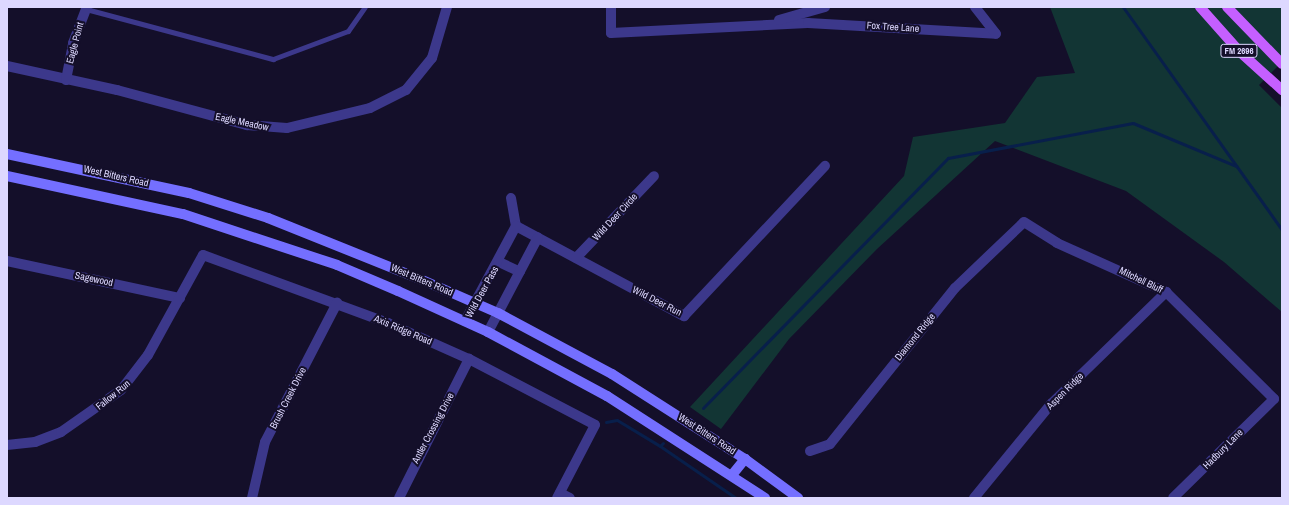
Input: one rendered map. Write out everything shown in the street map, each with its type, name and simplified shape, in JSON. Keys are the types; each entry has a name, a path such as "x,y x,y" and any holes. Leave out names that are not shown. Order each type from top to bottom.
{"main road":[{"name":"FM 2696","path":"1200,7 1240,52 1282,90"},
{"name":"FM 2696","path":"1227,7 1282,64"},
{"name":"West Bitters Road","path":"7,154 189,193 268,218 498,313 612,374 745,459 798,498"},
{"name":"West Bitters Road","path":"7,176 183,214 246,234 337,266 488,332 607,396 732,475 765,498"},
{"path":"732,475 745,459"}],"street":[{"name":"Eagle Meadow","path":"7,66 246,125 287,128 370,108 406,90 432,58 447,7"},
{"name":"Fox Tree Lane","path":"612,7 611,33 756,24 862,24 996,34 975,7"},
{"name":"Fox Tree Lane","path":"756,24 825,7"},
{"name":"Eagle Point","path":"66,80 87,8"},
{"name":"Wild Deer Run","path":"516,226 684,316 825,166"},
{"name":"Wild Deer Circle","path":"576,258 654,176"},
{"path":"511,198 516,226"},
{"name":"Mitchell Bluff","path":"1024,222 1063,246 1166,292 1274,399"},
{"name":"Diamond Ridge","path":"810,451 830,444 955,288 1024,222"},
{"name":"Wild Deer Pass","path":"465,321 499,262 516,226"},
{"path":"488,332 538,237"},
{"name":"Fallow Run","path":"7,445 35,442 61,432 121,390 138,371 203,255"},
{"name":"Axis Ridge Road","path":"203,255 337,303 469,359 595,424 558,495"},
{"name":"Sagewood","path":"7,261 180,298"},
{"name":"Wild Deer Pass","path":"499,262 520,272"},
{"name":"Aspen Ridge","path":"974,498 1051,404 1166,292"},
{"name":"Brush Creek Drive","path":"252,498 265,442 337,303"},
{"name":"Antler Crossing Drive","path":"399,498 469,359"},
{"name":"Hadbury Lane","path":"1173,498 1274,399"},
{"path":"558,495 570,498"}],"lane":[{"path":"87,8 273,59 348,32 365,7"}],"green space":[{"path":"1050,7 1282,7 1282,62 1259,85 1282,108 1282,312 1224,262 1126,191 995,141 877,249 789,339 721,429 690,407 904,176 913,137 1005,123 1037,77 1075,73"}],"waterway":[{"path":"1123,7 1282,230"},
{"path":"703,408 948,158 1133,123 1236,166"},
{"path":"606,422 617,420 660,446"},
{"path":"663,443 660,446 736,498"}]}
